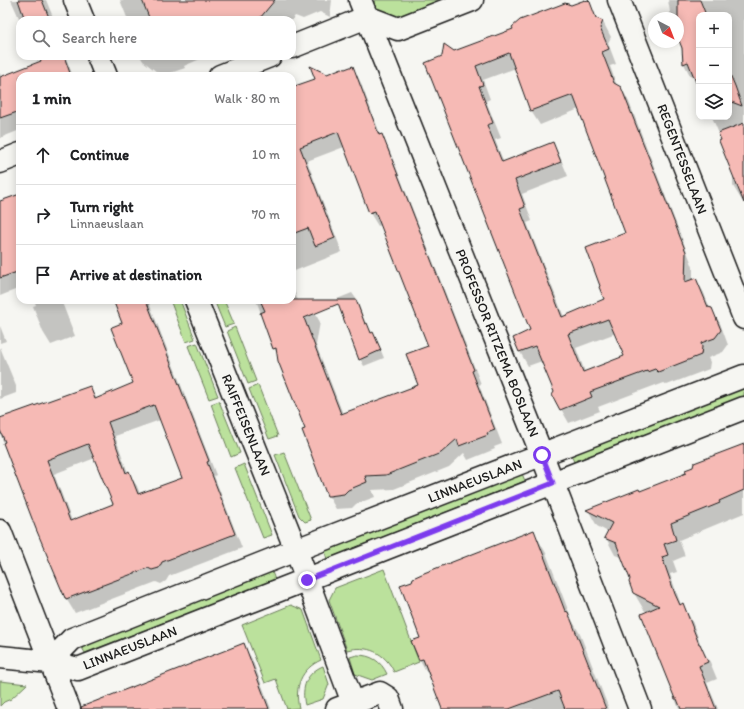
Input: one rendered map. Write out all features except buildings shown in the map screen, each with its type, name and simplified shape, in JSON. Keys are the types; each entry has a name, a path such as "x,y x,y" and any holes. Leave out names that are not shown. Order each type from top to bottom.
{"street":[{"path":"75,0 82,16"},
{"path":"296,45 368,6 398,29 472,0"},
{"name":"REGENTESSELAAN","path":"619,0 744,318"},
{"name":"PROFESSOR RITZEMA BOSLAAN","path":"368,6 640,709"},
{"path":"100,60 104,72"},
{"path":"230,72 260,60"},
{"path":"0,162 16,156"},
{"name":"RAIFFEISENLAAN","path":"198,304 296,550"},
{"name":"LINNAEUSLAAN","path":"744,376 296,550 72,639 50,662 78,669 744,408"},
{"path":"0,531 69,709"},
{"path":"296,550 307,580 345,706 380,694 388,698 392,709"},
{"path":"0,657 50,662"}],"green space":[{"path":"375,0 472,0 398,29 367,17"},
{"path":"172,304 182,304 195,339 186,342"},
{"path":"216,304 226,304 234,324 225,327"},
{"path":"235,327 256,381 248,384 227,331"},
{"path":"197,343 218,396 209,399 188,346"},
{"path":"744,384 744,396 574,462 570,452"},
{"path":"258,385 278,436 269,439 249,389"},
{"path":"219,401 240,453 231,457 211,404"},
{"path":"284,452 311,520 305,522 299,516 275,455"},
{"path":"244,464 272,535 263,538 235,468"},
{"path":"521,471 525,481 327,559 324,549"},
{"path":"271,569 275,580 85,653 80,644"},
{"path":"384,569 419,662 394,672 386,659 375,652 368,649 347,650 329,600 335,588"},
{"path":"291,605 303,610 321,660 308,668 298,686 299,708 287,709 276,679 265,683 242,625"},
{"path":"357,655 367,656 379,662 387,674 372,680 355,674 350,657"},
{"path":"323,666 329,684 323,699 305,705 304,687 306,682 312,673"},
{"path":"0,681 27,684 11,699 4,702 0,706"}],"route":[{"path":"307,580 553,483 542,455"}]}
